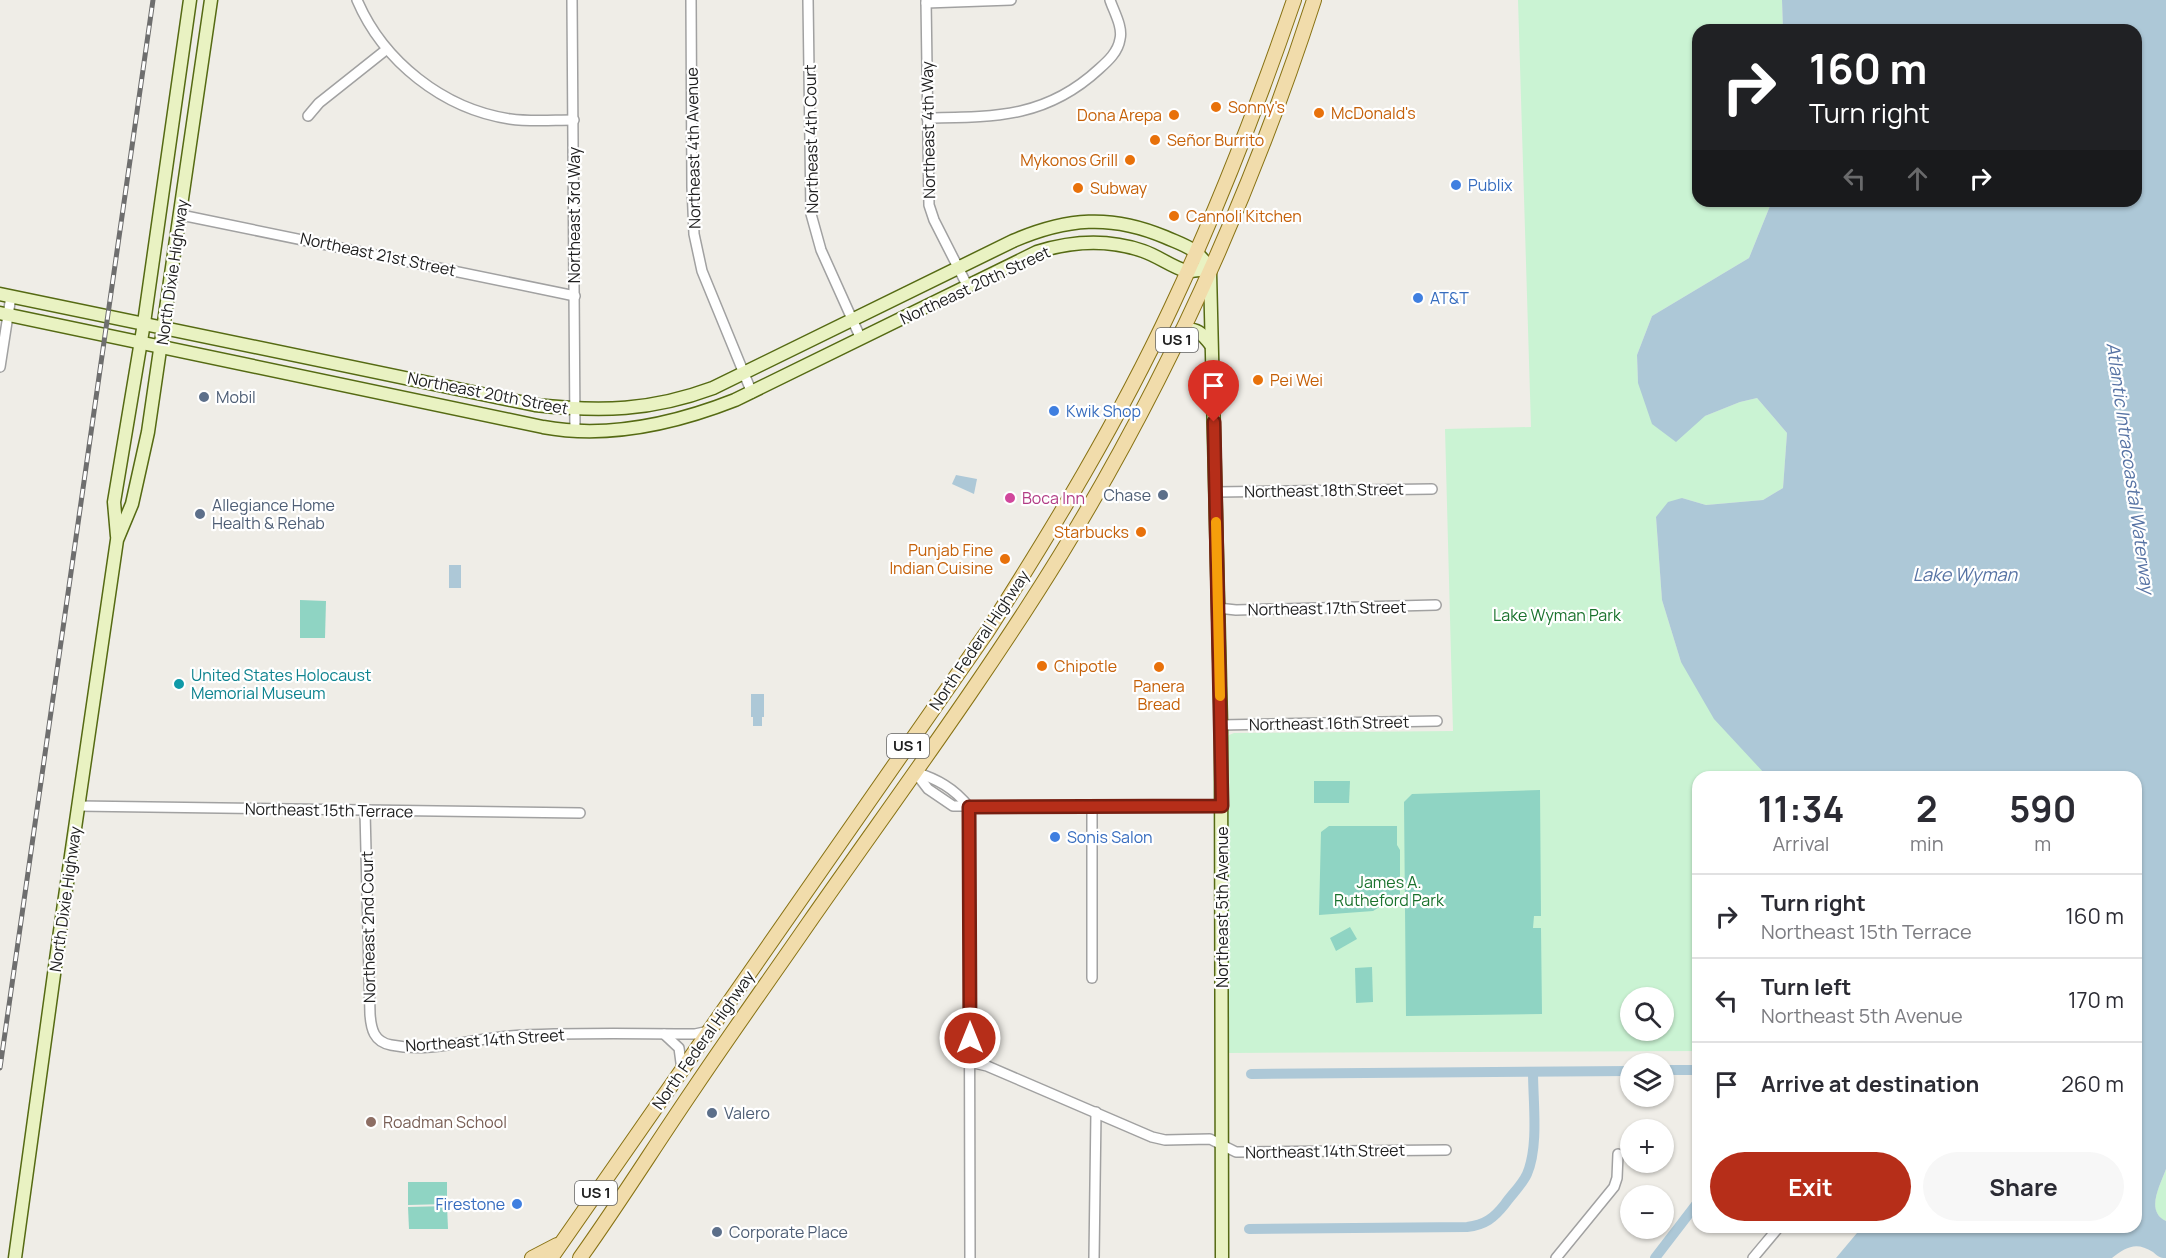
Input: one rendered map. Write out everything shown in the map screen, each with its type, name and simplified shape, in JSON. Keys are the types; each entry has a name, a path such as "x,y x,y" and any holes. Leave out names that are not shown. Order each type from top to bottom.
{"main road":[{"name":"North Federal Highway","path":"552,1257 987,632 1060,516 1170,310 1188,271 1251,120 1294,0"},
{"name":"North Federal Highway","path":"580,1258 699,1081 1004,643 1062,552 1118,453 1182,330 1256,161 1314,0"},
{"path":"1101,442 1118,453"},
{"path":"1060,516 1058,542 1062,552"},
{"path":"915,772 912,754 916,734"},
{"path":"895,800 900,779 897,762"},
{"path":"693,1054 693,1067 699,1081"},
{"path":"532,1258 562,1243"}],"street":[{"name":"North Dixie Highway","path":"15,1258 117,540 114,501 144,323 190,0"},
{"name":"North Dixie Highway","path":"117,540 132,504 145,447 211,0"},
{"path":"357,0 369,24 387,49 420,81 456,101 488,114 511,119 574,120"},
{"name":"Northeast 3rd Way","path":"572,0 575,430"},
{"name":"Northeast 4th Avenue","path":"691,0 694,234 702,271 752,393"},
{"name":"Northeast 4th Court","path":"808,0 811,214 821,250 861,339"},
{"path":"926,2 1011,0"},
{"path":"927,118 989,117 1019,113 1038,107 1074,89 1105,63 1118,48 1121,38 1120,27 1110,0"},
{"name":"Northeast 4th Way","path":"926,2 929,205 934,220 968,287"},
{"path":"186,29 207,32"},
{"path":"308,116 319,103 387,49"},
{"name":"Northeast 21st Street","path":"181,214 575,296"},
{"path":"1091,221 1091,243"},
{"name":"Northeast 20th Street","path":"6,295 535,405 612,410 662,404 684,399 713,388 1032,232 1066,223 1091,221 1122,224 1138,227 1197,251"},
{"name":"Northeast 20th Street","path":"4,314 532,425 575,430 608,430 666,423 698,414 752,393 1037,252 1064,245 1114,243 1166,260 1188,271"},
{"path":"1188,271 1210,268 1197,251"},
{"name":"Northeast 5th Avenue","path":"1210,268 1222,806 1222,1258"},
{"path":"0,367 6,295"},
{"path":"1182,330 1196,330 1203,334 1211,345"},
{"path":"320,381 322,360"},
{"name":"Northeast 18th Street","path":"1216,492 1432,489"},
{"name":"Northeast 17th Street","path":"1218,608 1236,610 1436,605"},
{"path":"987,632 1004,643"},
{"name":"Northeast 16th Street","path":"1221,725 1437,721"},
{"path":"915,772 928,789 953,806 1222,806"},
{"name":"Northeast 15th Terrace","path":"78,807 580,813"},
{"path":"969,807 970,1258"},
{"path":"1092,807 1092,978"},
{"name":"Northeast 2nd Court","path":"365,811 371,1031 379,1040"},
{"name":"Northeast 14th Street","path":"379,1040 390,1045 426,1047 447,1046 495,1037 695,1034 710,1030"},
{"path":"664,1034 679,1048 682,1071"},
{"name":"Northeast 14th Street","path":"970,1062 987,1066 1152,1137 1165,1140 1210,1139 1236,1152 1446,1150"},
{"path":"1094,1258 1096,1112"},
{"path":"1556,1258 1614,1187 1617,1178 1618,1154"},
{"path":"1753,1258 1774,1233"}],"green space":[{"name":"Lake Wyman Park","path":"1518,0 1782,0 1783,24 1692,24 1692,207 1770,207 1749,258 1652,316 1637,355 1638,383 1705,416 1757,398 1787,433 1783,488 1763,500 1706,505 1682,498 1656,517 1662,600 1681,662 1869,771 1692,771 1692,1051 1228,1053 1227,740 1229,735 1234,733 1453,731 1445,429 1531,427"},
{"path":"300,600 326,601 325,638 300,638"},
{"path":"1314,781 1350,781 1349,803 1314,803"},
{"path":"1540,790 1541,916 1534,916 1533,928 1541,928 1542,1014 1406,1016 1404,802 1412,794"},
{"name":"James A. Rutheford Park","path":"1329,826 1397,826 1397,845 1400,850 1400,894 1373,911 1319,915 1321,832"},
{"path":"1350,927 1357,939 1336,951 1330,938"},
{"path":"1372,967 1373,1002 1356,1003 1355,968"},
{"path":"2166,1169 2166,1221 2160,1217 2155,1205"},
{"path":"408,1182 447,1182 447,1204 408,1205"},
{"path":"447,1206 448,1229 409,1229 408,1207"}],"water":[{"name":"Lake Wyman","path":"1782,0 2166,0 2166,1169 2155,1205 2160,1217 2166,1221 2166,1258 2136,1246 2127,1248 2112,1258 1836,1258 1857,1233 2142,1233 2142,771 1762,771 1714,719 1681,662 1662,600 1656,517 1668,502 1682,498 1706,505 1763,500 1783,488 1787,433 1757,398 1705,416 1676,442 1652,424 1638,383 1637,355 1652,316 1749,258 1770,207 2142,207 2142,24 1783,24"},
{"path":"956,475 977,479 974,494 952,484"},
{"path":"449,565 461,565 461,588 449,588"},
{"path":"751,694 764,694 762,726 753,726"}],"waterway":[{"path":"1674,1070 1692,1070"},
{"path":"1251,1074 1620,1071"},
{"path":"1249,1229 1467,1227 1489,1220 1520,1186 1531,1163 1534,1137 1533,1072"},
{"path":"1655,1258 1692,1210"}],"railway":[{"path":"0,1068 153,0"}],"slow traffic":[{"path":"1216,522 1220,696"}],"place":[{"name":"Sonny's","path":"1216,107"},
{"name":"McDonald's","path":"1319,113"},
{"name":"Dona Arepa","path":"1174,115"},
{"name":"Señor Burrito","path":"1155,140"},
{"name":"Mykonos Grill","path":"1130,160"},
{"name":"Publix","path":"1456,185"},
{"name":"Subway","path":"1078,188"},
{"name":"Cannoli Kitchen","path":"1174,216"},
{"name":"AT&T","path":"1418,298"},
{"name":"Pei Wei","path":"1258,380"},
{"name":"Mobil","path":"204,397"},
{"name":"Kwik Shop","path":"1054,411"},
{"name":"Chase","path":"1163,495"},
{"name":"Boca Inn","path":"1010,498"},
{"name":"Allegiance Home Health & Rehab","path":"200,514"},
{"name":"Starbucks","path":"1141,532"},
{"name":"Punjab Fine Indian Cuisine","path":"1005,559"},
{"name":"Chipotle","path":"1042,666"},
{"name":"Panera Bread","path":"1159,667"},
{"name":"United States Holocaust Memorial Museum","path":"179,684"},
{"name":"Sonis Salon","path":"1055,837"},
{"name":"Valero","path":"712,1113"},
{"name":"Roadman School","path":"371,1122"},
{"name":"Firestone","path":"517,1204"},
{"name":"Corporate Place","path":"717,1232"}],"route":[{"path":"970,1038 969,807 1222,806 1214,422"}],"water label":[{"name":"Atlantic Intracoastal Waterway","path":"2130,468"}]}
